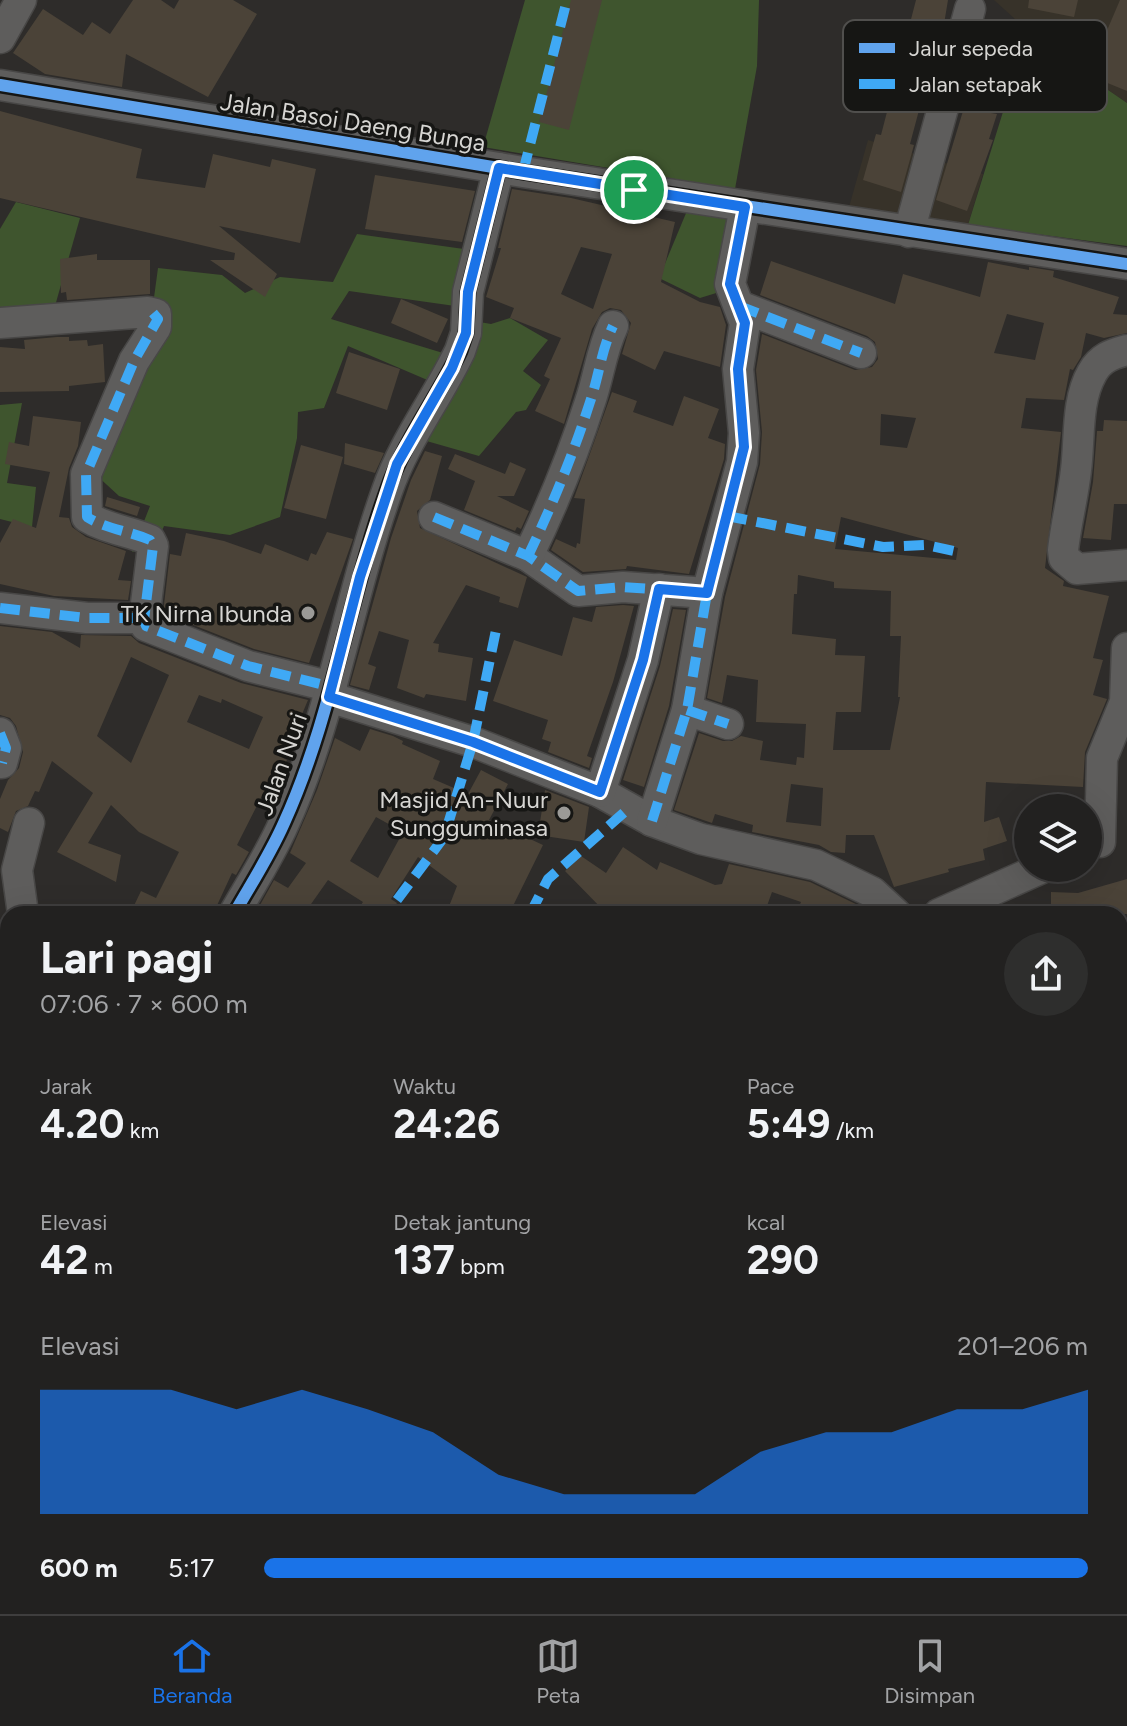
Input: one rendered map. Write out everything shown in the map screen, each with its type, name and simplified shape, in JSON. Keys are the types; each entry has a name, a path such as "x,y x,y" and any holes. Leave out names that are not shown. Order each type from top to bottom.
{"street":[{"path":"0,38 21,0"},
{"path":"967,20 970,9"},
{"name":"Jalan Basoi Daeng Bunga","path":"0,85 499,168 1127,264"},
{"path":"909,232 942,112"},
{"name":"Jalan Nuri","path":"238,906 285,822 330,692 360,577 397,464 452,368 466,333 468,292 499,168"},
{"path":"652,821 687,710 707,593 744,447 738,369 745,323 730,284 745,207"},
{"path":"739,306 861,353"},
{"path":"0,323 148,312 156,314 156,327 134,361 86,474 87,517 100,526 150,540 152,556 144,618 146,626 248,666 330,692"},
{"path":"528,556 574,450 593,393 600,357 613,326"},
{"path":"1127,350 1106,357 1093,371 1087,384 1063,550 1064,558 1077,569 1127,565"},
{"path":"434,517 528,556 578,591 623,587 707,593"},
{"path":"600,792 643,660 659,589"},
{"path":"0,608 87,618 144,618"},
{"path":"1105,840 1102,758 1125,702 1127,648"},
{"name":"Jalan Nuri","path":"330,692 473,742 600,792 652,821 722,845 816,865 872,892 887,906"},
{"path":"687,710 728,724"},
{"path":"0,733 6,748 2,763"},
{"path":"20,906 8,876 29,823"},
{"path":"957,906 1014,881"}],"shaded area":[{"path":"994,0 1127,0 1127,103 1107,89 1107,20 1016,20"},
{"path":"868,140 983,174 968,225 849,207"}],"green space":[{"path":"525,0 759,0 757,66 735,189 483,147"},
{"path":"1107,89 1127,103 1127,246 968,225 1003,112 1107,112"},
{"path":"16,202 80,218 53,313 0,315 0,229"},
{"path":"689,206 740,210 726,290 700,298 659,278"},
{"path":"357,234 471,250 455,306 349,291 331,319 443,353 432,382 348,346 324,408 298,412 297,438 280,517 230,535 164,526 156,545 132,552 150,506 119,496 94,473 130,388 172,316 153,305 158,268 222,275 245,293 280,277 333,282"},
{"path":"510,318 548,340 523,371 541,385 526,410 516,412 479,456 416,438 474,321 491,324"},
{"path":"22,403 7,483 36,487 32,527 0,519 0,405"}],"building":[{"path":"133,0 161,0 174,9 179,0 233,0 257,14 208,97 126,54 122,87 45,74 13,53 43,9 83,35 92,22 110,34"},
{"path":"571,0 602,0 569,130 539,122"},
{"path":"916,0 948,0 945,20 911,20"},
{"path":"1029,0 1078,0 1074,17 1028,8"},
{"path":"1120,0 1127,0 1127,91 1107,83 1107,30"},
{"path":"0,111 142,149 136,178 205,188 213,154 270,167 272,159 316,169 300,243 219,226 277,274 265,297 210,260 234,260 235,253 0,198"},
{"path":"887,112 919,112 910,144 914,145 901,192 863,180 876,134 881,135"},
{"path":"963,112 997,114 989,139 993,140 967,211 936,200"},
{"path":"375,175 475,191 462,242 365,229"},
{"path":"512,189 571,198 675,222 661,282 700,302 720,307 726,325 720,367 664,351 655,370 622,354 631,323 621,310 610,308 602,312 592,329 564,424 535,411 550,379 544,376 561,338 510,318 514,308 486,297 501,248 498,248","holes":["581,247 612,254 593,309 561,294"]},
{"path":"97,254 97,260 150,260 150,294 67,300 66,292 61,293 60,259"},
{"path":"771,261 895,304 903,274 980,297 988,262 1054,271 1053,277 1119,297 1113,314 1127,315 1127,333 1104,338 1086,333 1081,357 1073,370 1070,369 1064,400 1026,398 1021,428 1061,432 1045,568 1064,581 1063,586 1109,596 1093,658 1103,660 1093,695 1107,699 1085,752 1083,787 986,782 984,822 999,817 1007,841 983,849 985,860 894,887 874,835 846,835 845,853 831,852 819,845 752,832 753,825 715,814 712,823 674,810 699,733 723,741 732,741 741,736 763,741 760,760 796,765 797,757 804,758 806,724 756,722 758,680 727,675 722,703 707,698 725,597 760,464 762,432 756,370 762,334 855,370 872,367 878,359 875,342 867,336 760,295","holes":["1007,314 1044,323 1035,360 994,353","881,414 916,418 907,448 880,445","841,517 958,548 956,560 835,549","798,575 834,582 834,588 891,591 890,636 901,636 900,697 890,750 833,750 836,712 861,712 865,656 835,655 836,639 792,634 794,594 797,594","791,784 823,788 821,826 786,822"]},
{"path":"401,299 448,319 437,343 391,323"},
{"path":"69,337 69,341 87,340 88,346 103,344 105,382 69,386 69,391 0,392 0,347 25,349 24,340"},
{"path":"349,352 400,369 387,410 336,393"},
{"path":"612,392 637,401 633,412 673,426 684,396 719,409 708,438 725,444 724,459 689,574 627,566 626,569 583,572 551,550 556,539 576,548 577,543 580,544 585,499 574,498"},
{"path":"33,416 81,422 78,446 69,468 59,517 69,518 72,527 86,537 126,551 118,580 131,581 128,600 54,596 0,584 0,543 13,519 36,528 50,472 5,464 9,442 29,446"},
{"path":"1104,420 1127,421 1127,504 1114,504 1111,540 1083,538 1093,482 1097,431 1103,431"},
{"path":"345,443 384,453 375,473 344,464"},
{"path":"301,445 343,457 326,519 284,508"},
{"path":"425,451 442,456 430,500 417,511 420,528 527,577 518,608 499,602 500,597 466,585 433,643 439,644 438,652 473,658 466,701 426,694 424,698 397,688 409,640 379,631 368,664 376,667 369,690 350,685 391,538 411,480"},
{"path":"455,454 505,474 510,462 526,469 514,496 497,496 529,511 521,529 517,527 515,531 464,510 475,481 448,469"},
{"path":"107,497 140,507 137,516 105,506"},
{"path":"327,532 353,539 309,663 254,649 163,613 170,554 181,556 186,533 224,541 261,554 265,544 308,561 311,553 316,555"},
{"path":"634,606 613,682 587,756 592,758 589,768 548,752 551,742 542,739 548,720 493,701 514,640 562,656 573,617 592,622 596,607"},
{"path":"673,609 686,610 669,706 644,787 623,780 660,666"},
{"path":"0,626 52,632 80,648 81,635 131,636 139,643 241,683 308,700 295,731 289,728 279,756 287,760 274,785 269,782 237,845 249,852 236,875 232,873 217,906 134,906 141,891 156,898 179,852 139,832 111,805 88,843 121,855 116,882 57,852 93,793 52,761 39,792 35,791 28,806 16,811 8,832 0,828 0,799 8,780 19,768 23,752 16,726 10,718 0,715","holes":["131,657 169,675 131,763 97,736","199,695 221,703 222,699 263,717 249,749 187,722"]},
{"path":"370,729 393,736 403,741 402,744 440,761 433,779 468,794 481,770 508,784 489,820 543,845 513,906 449,906 457,886 418,857 391,899 397,903 395,906 360,906 363,902 328,880 310,906 259,906 274,880 288,888 306,863 290,853 335,738 360,751","holes":["376,817 403,832 378,878 350,861"]},
{"name":"Masjid An-Nuur Sungguminasa","path":"545,790 589,807 584,842 538,835"},
{"path":"623,847 657,870 660,862 715,885 722,884 729,864 810,882 860,906 799,906 801,902 772,892 767,906 599,906 565,871 581,856 606,873"},
{"path":"1127,879 1127,906 1051,906 1051,892 1078,893"}],"marked path":[{"path":"523,172 567,0"},
{"path":"652,821 687,710 707,593 742,462 744,433 738,369 745,323 730,284 745,207"},
{"path":"739,306 861,353"},
{"path":"153,313 158,319 134,361 86,474 87,517 150,540 153,546 144,620 146,626 248,666 332,687"},
{"path":"528,556 577,441 613,326"},
{"path":"727,516 883,547 926,545 954,551"},
{"path":"434,517 528,556 578,591 623,587 707,593"},
{"path":"600,792 643,660 659,589"},
{"path":"0,608 87,618 144,618"},
{"path":"397,900 444,837 473,742 496,630"},
{"path":"687,710 728,724"},
{"path":"0,733 6,748 2,763"},
{"path":"534,906 548,879 628,809"}],"cycle path":[{"path":"0,85 523,172 1127,264"},
{"path":"239,906 273,846 301,783 373,532 394,473 460,351 466,333 468,292 499,168"}],"place":[{"name":"TK Nirna Ibunda","path":"308,613"},
{"name":"Masjid An-Nuur Sungguminasa","path":"564,813"}],"route":[{"path":"499,168 634,190 745,207 730,284 745,323 738,356 744,447 707,593 659,589 643,660 600,792 473,742 329,697 360,577 386,493 410,437 452,368 466,333 468,292 499,168"}]}
